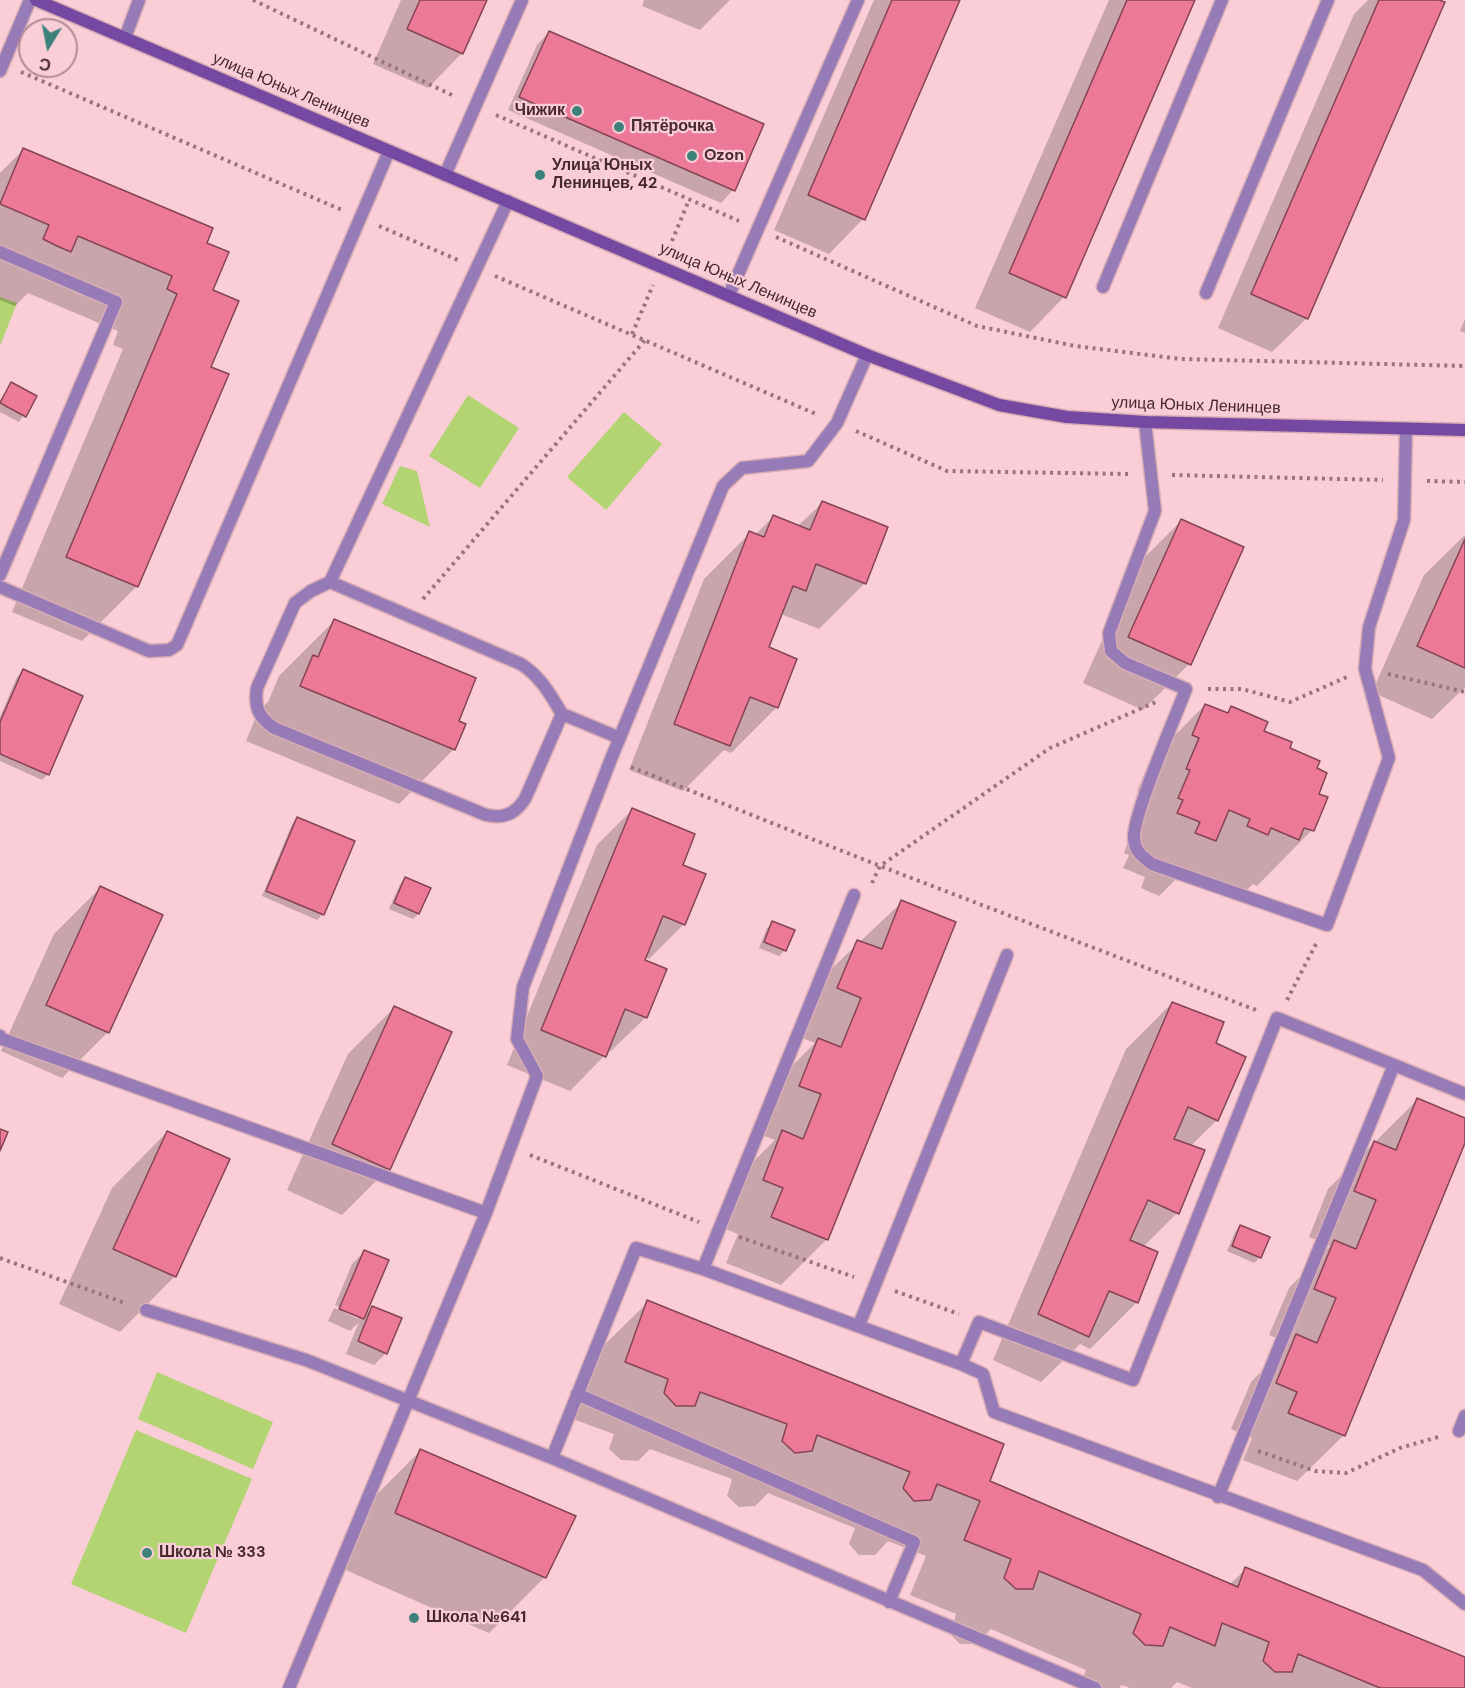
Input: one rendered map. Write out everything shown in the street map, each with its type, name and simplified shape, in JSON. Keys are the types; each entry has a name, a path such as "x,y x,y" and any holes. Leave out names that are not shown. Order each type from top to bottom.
{"main road":[{"name":"улица Юных Ленинцев","path":"36,0 867,355 999,405 1067,417 1145,422 1465,430"}],"lane":[{"path":"2,68 30,0"},
{"path":"125,38 139,0"},
{"path":"445,174 522,0"},
{"path":"729,295 858,0"},
{"path":"1102,287 1222,0"},
{"path":"1206,292 1328,0"},
{"path":"0,587 149,651 169,650 177,645 389,151"},
{"path":"508,201 330,582 311,591 295,603 257,688 255,700 257,711 273,728 497,818 519,809 561,714"},
{"path":"0,252 116,302 0,576"},
{"path":"289,1688 406,1401 486,1213 537,1076 517,1039 523,987 611,759 723,486 742,468 808,461 837,423 867,355"},
{"path":"1145,422 1155,511 1109,633 1111,651 1125,663 1186,689 1145,797 1134,837 1137,852 1152,864 1327,925 1389,758 1365,669 1369,627 1404,520 1406,429"},
{"path":"330,582 520,664 534,672 545,685 561,714 620,738"},
{"path":"703,1269 854,895"},
{"path":"859,1325 1007,955"},
{"path":"961,1364 979,1322 1133,1380 1277,1018 1465,1094"},
{"path":"1,1040 486,1213"},
{"path":"1218,1497 1394,1065"},
{"path":"552,1458 636,1248 703,1269 961,1364 983,1374 994,1412 1218,1497 1423,1570 1465,1604"},
{"path":"146,1310 306,1360 552,1458 1095,1688"},
{"path":"577,1394 914,1542 889,1602"},
{"path":"1459,1431 1465,1416"}],"path":[{"path":"2,68 361,218 947,471 1465,482"},
{"path":"689,200 977,326 1075,346 1181,359 1465,366"},
{"path":"408,616 645,340"},
{"path":"611,759 880,866 1277,1018 1327,925"},
{"path":"511,1147 719,1230 979,1322"},
{"path":"0,1258 146,1310"},
{"path":"1239,1444 1315,1471 1346,1473 1400,1448 1459,1431"}],"green space":[{"path":"0,297 17,303 0,346"},
{"path":"468,395 519,428 480,488 429,456"},
{"path":"624,412 662,444 606,510 567,477"},
{"path":"400,466 417,471 430,527 382,504"},
{"path":"157,1372 273,1422 253,1469 138,1419"},
{"path":"136,1430 252,1479 186,1633 71,1584"}],"building":[{"path":"420,0 487,0 463,54 407,29"},
{"path":"892,0 960,0 865,220 808,195"},
{"path":"1127,0 1195,0 1066,298 1009,273"},
{"path":"1379,0 1439,0 1445,2 1308,319 1251,294"},
{"path":"549,31 764,124 735,191 519,97"},
{"path":"23,148 213,228 207,243 229,252 213,290 239,301 211,367 229,374 138,587 66,557 177,294 167,289 172,276 78,236 71,252 43,239 49,225 0,204"},
{"path":"11,382 37,396 26,417 0,403"},
{"path":"822,501 888,527 866,584 816,564 806,591 793,586 769,647 797,659 778,708 750,697 730,746 674,724 749,531 764,537 773,515 810,530"},
{"path":"1181,519 1244,547 1191,665 1128,637"},
{"path":"1465,539 1465,668 1417,646"},
{"path":"334,619 476,678 459,721 466,724 455,750 300,686 313,655 318,657"},
{"path":"23,669 83,696 49,775 0,754 0,722"},
{"path":"1205,704 1228,713 1231,706 1268,722 1264,731 1292,742 1290,748 1320,761 1317,768 1327,773 1319,794 1328,797 1314,831 1304,828 1299,840 1271,828 1268,835 1247,826 1250,819 1229,810 1216,841 1195,833 1200,822 1177,813 1183,800 1178,798 1190,770 1186,769 1199,738 1192,735"},
{"path":"632,808 695,834 683,865 706,874 685,925 663,916 645,960 667,969 647,1018 625,1009 606,1057 541,1030"},
{"path":"297,817 355,841 324,915 266,891"},
{"path":"405,877 431,888 419,914 394,903"},
{"path":"100,886 163,915 109,1033 46,1005"},
{"path":"901,900 956,922 828,1240 771,1217 783,1188 763,1180 782,1130 803,1139 821,1094 799,1086 818,1038 841,1047 861,998 837,988 857,940 882,949"},
{"path":"772,921 795,930 786,951 764,942"},
{"path":"1172,1002 1224,1022 1216,1043 1246,1057 1218,1121 1188,1107 1174,1139 1205,1150 1179,1214 1148,1200 1130,1240 1158,1252 1138,1303 1109,1291 1089,1337 1038,1314"},
{"path":"394,1006 452,1032 390,1170 332,1144"},
{"path":"1417,1098 1465,1118 1465,1143 1345,1436 1288,1413 1297,1392 1276,1383 1296,1334 1317,1343 1336,1298 1314,1289 1334,1240 1356,1249 1376,1200 1354,1191 1374,1141 1396,1150"},
{"path":"0,1129 8,1132 0,1151"},
{"path":"167,1131 230,1159 176,1277 113,1249"},
{"path":"1240,1225 1270,1237 1261,1258 1232,1246"},
{"path":"364,1250 389,1260 364,1319 339,1309"},
{"path":"647,1300 1004,1444 990,1481 1238,1587 1245,1567 1465,1657 1465,1688 1380,1688 1298,1654 1292,1672 1275,1672 1263,1661 1269,1642 1222,1623 1215,1646 1170,1627 1163,1646 1145,1645 1133,1633 1141,1614 1039,1571 1033,1589 1016,1589 1004,1578 1011,1559 964,1540 980,1501 937,1484 931,1500 914,1501 903,1488 910,1472 817,1435 812,1451 795,1453 782,1441 787,1424 700,1392 695,1406 676,1406 664,1393 668,1379 625,1362"},
{"path":"372,1306 402,1318 387,1354 358,1341"},
{"path":"420,1449 576,1516 546,1578 395,1513"}],"place":[{"name":"Чижик","path":"577,111"},
{"name":"Пятёрочка","path":"619,127"},
{"name":"Ozon","path":"692,156"},
{"name":"Улица Юных Ленинцев, 42","path":"540,175"},
{"name":"Школа № 333","path":"147,1553"},
{"name":"Школа №641","path":"414,1618"}]}
